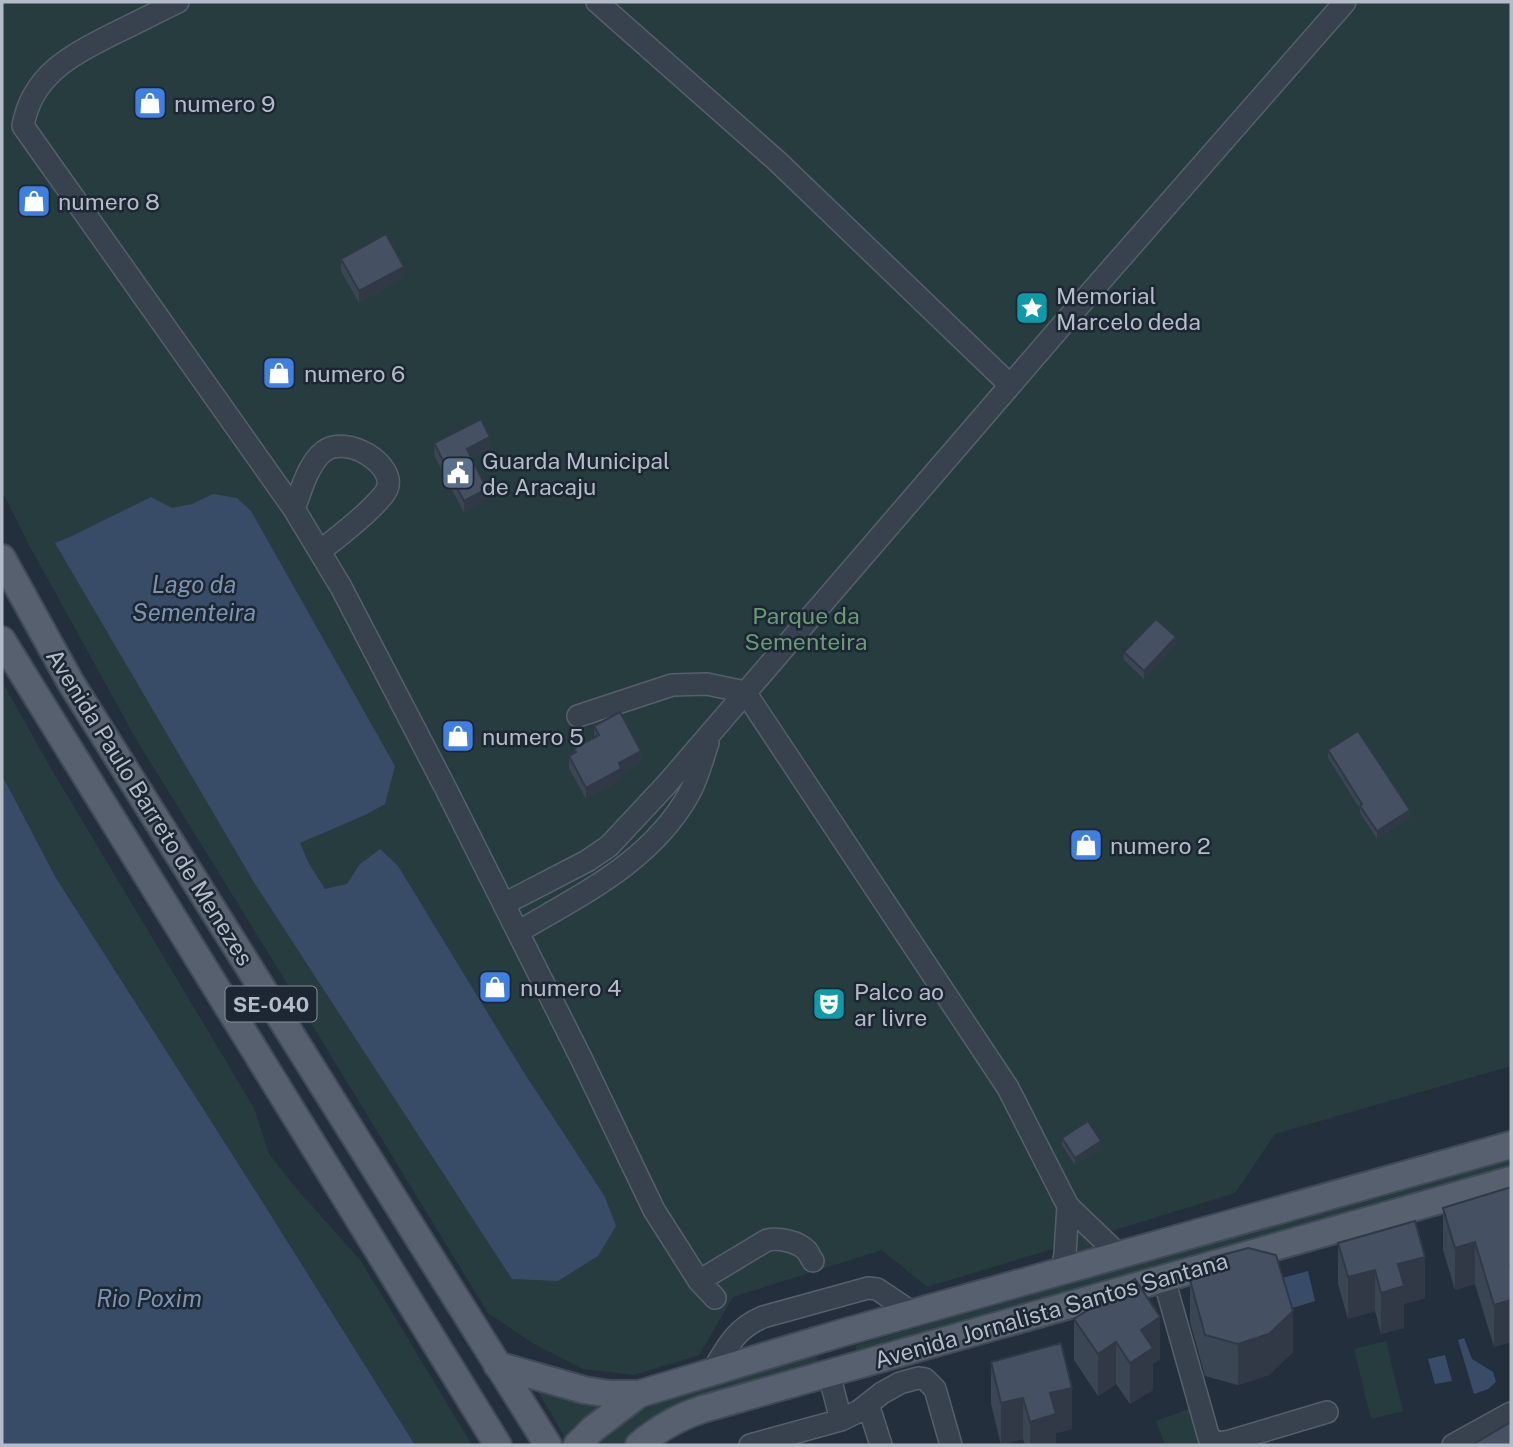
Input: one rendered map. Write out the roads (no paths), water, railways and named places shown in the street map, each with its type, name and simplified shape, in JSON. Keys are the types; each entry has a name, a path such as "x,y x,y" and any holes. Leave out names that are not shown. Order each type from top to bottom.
{"main road":[{"name":"Avenida Paulo Barreto de Menezes","path":"2,558 71,683 548,1445"},
{"name":"Avenida Paulo Barreto de Menezes","path":"2,640 498,1445"},
{"name":"Avenida Jornalista Santos Santana","path":"639,1394 1118,1254 1511,1145"},
{"name":"Avenida Jornalista Santos Santana","path":"639,1445 654,1432 684,1415 1511,1180"},
{"path":"829,1374 824,1351 845,1332"},
{"path":"498,1365 584,1390 610,1394 639,1394"},
{"path":"577,1445 593,1429 639,1394"}],"street":[{"path":"178,2 78,52 56,66 35,90 23,126 294,509 320,551 445,787 654,1210 699,1282 715,1298"},
{"path":"597,2 777,161 1010,385"},
{"path":"504,904 587,861 609,846 666,785 1010,385 1345,2"},
{"path":"294,509 315,459 325,449 338,445 355,447 367,454 386,474 387,491 360,521 320,551"},
{"path":"578,716 673,685 707,684 746,692 1008,1088 1068,1206 1118,1254"},
{"path":"518,932 619,871 649,847 689,794 711,732"},
{"path":"1062,1270 1068,1206"},
{"path":"699,1282 767,1240 776,1239 800,1246 813,1261"},
{"path":"1164,1279 1209,1438 1218,1443 1230,1441 1327,1412"},
{"path":"712,1372 737,1333 749,1323 763,1317 868,1288 877,1289 913,1313"},
{"path":"829,1374 841,1420"},
{"path":"750,1445 841,1420 859,1412 900,1383 918,1378 925,1379 934,1388 951,1445"},
{"path":"868,1404 881,1445"},
{"path":"1453,1445 1511,1413"}],"water":[{"name":"Lago da Sementeira","path":"213,494 237,498 251,511 395,766 385,804 300,843 309,864 325,889 347,884 360,864 380,849 398,866 523,1071 605,1197 616,1226 598,1256 558,1281 512,1279 255,884 55,543 151,497 172,508 192,504"},
{"name":"Rio Poxim","path":"2,775 56,878 415,1445 2,1445"},
{"path":"1308,1271 1315,1301 1286,1310 1275,1280"},
{"path":"1464,1338 1472,1359 1493,1372 1496,1382 1488,1389 1474,1394 1458,1340"},
{"path":"1445,1355 1452,1381 1435,1384 1428,1359"}],"place":[{"name":"numero 9","path":"150,103"},
{"name":"numero 8","path":"34,201"},
{"name":"Memorial Marcelo deda","path":"1032,308"},
{"name":"numero 6","path":"279,373"},
{"name":"Guarda Municipal de Aracaju","path":"458,473"},
{"name":"numero 5","path":"458,736"},
{"name":"numero 2","path":"1086,845"},
{"name":"numero 4","path":"495,987"},
{"name":"Palco ao ar livre","path":"829,1004"}],"park label":[{"name":"Parque da Sementeira","path":"806,628"}]}
